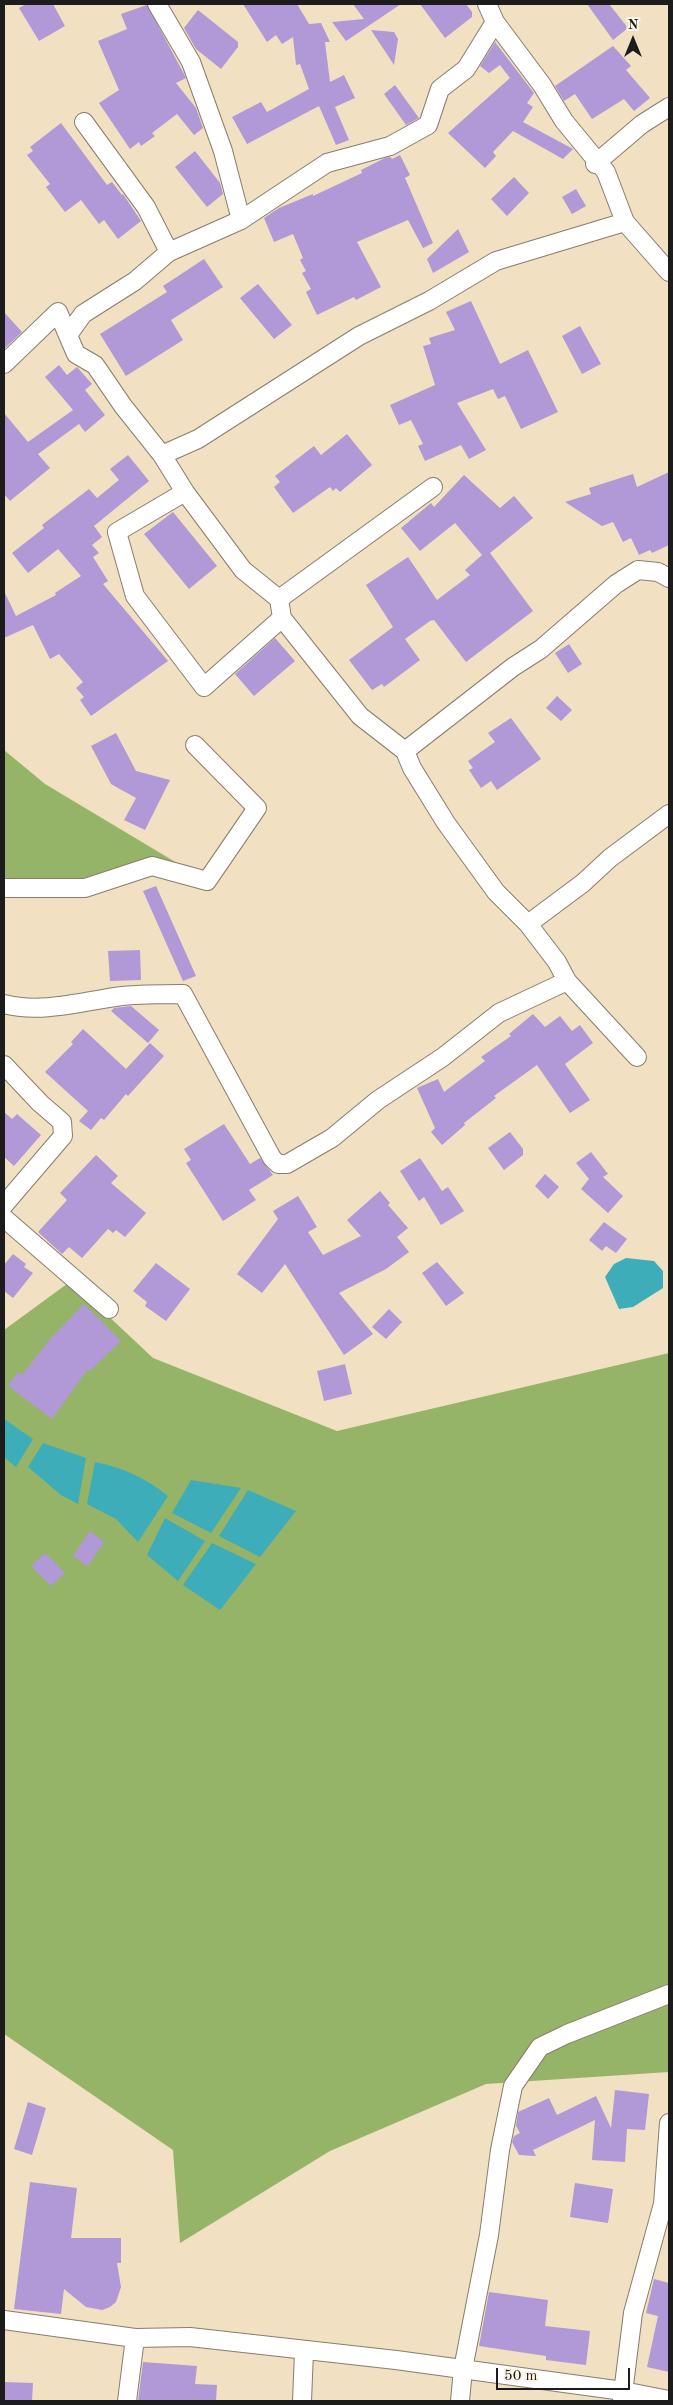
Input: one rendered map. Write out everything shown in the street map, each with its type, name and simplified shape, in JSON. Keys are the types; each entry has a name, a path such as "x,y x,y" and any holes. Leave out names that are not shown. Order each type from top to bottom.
{"street":[{"path":"157,4 191,62 223,151 241,220"},
{"path":"486,4 495,22 542,85 564,121 606,172 625,222 669,272"},
{"path":"68,335 83,314 135,281 169,252 241,220 327,163 390,146 428,125 440,89 466,69 495,22"},
{"path":"595,164 642,124 669,107"},
{"path":"84,122 146,207 169,252"},
{"path":"162,455 198,439 322,358 359,336 429,301 496,261 625,222"},
{"path":"4,364 58,312 76,354 95,365 123,406 162,455 185,492 243,570 279,599 282,618 360,716 405,751 412,768 446,823 496,892 528,924 557,962 567,981 637,1058"},
{"path":"279,599 433,487"},
{"path":"185,492 117,532 136,596 204,687 282,618"},
{"path":"405,751 513,667 541,649 623,580 638,570 658,572 669,578"},
{"path":"4,888 84,888 152,866 207,880 257,808 195,745"},
{"path":"528,924 583,883 632,841 669,814"},
{"path":"4,1004 13,1007 64,1006 123,996 183,994 272,1158 278,1164 287,1164 332,1138 378,1100 443,1056 500,1013 567,981"},
{"path":"4,1064 40,1103 62,1122 64,1128 63,1136 4,1205"},
{"path":"4,1218 109,1309"},
{"path":"460,2401 463,2369 489,2235 500,2150 513,2086 540,2047 566,2034 669,1994"},
{"path":"622,2396 633,2313 662,2204 669,2123"},
{"path":"4,2320 135,2338 190,2337 247,2343 304,2352 463,2369 622,2396 669,2400"},
{"path":"127,2401 135,2338"},
{"path":"302,2401 304,2352"}],"green space":[{"path":"4,750 45,784 207,881 152,866 85,888 4,888"},
{"path":"71,1281 153,1358 337,1431 669,1353 669,2072 486,2084 330,2151 180,2243 173,2150 4,2034 4,1330"}],"water":[{"path":"626,1258 654,1261 663,1271 663,1288 633,1307 619,1309 605,1277 614,1264"},
{"path":"4,1419 33,1439 16,1467 4,1457"},
{"path":"43,1443 86,1458 78,1504 61,1495 28,1467"},
{"path":"95,1462 133,1474 168,1496 138,1542 116,1519 87,1504"},
{"path":"191,1480 241,1488 211,1533 172,1513"},
{"path":"248,1490 296,1511 260,1557 219,1536"},
{"path":"165,1518 205,1541 178,1581 147,1555"},
{"path":"212,1543 256,1564 220,1610 183,1585"}],"building":[{"path":"26,4 53,4 65,26 39,41 19,8"},
{"path":"243,4 297,4 309,24 321,23 330,42 325,42 330,82 344,75 355,98 335,107 349,140 336,145 319,106 247,144 232,117 261,102 267,112 309,89 300,64 296,65 293,37 282,44 276,35 267,42"},
{"path":"353,4 401,4 346,41 332,22 364,19"},
{"path":"420,4 466,4 472,12 472,17 445,38"},
{"path":"587,4 609,4 628,28 613,40"},
{"path":"147,5 186,78 176,83 196,108 203,128 194,135 177,114 152,133 155,136 141,146 139,142 130,149 99,103 119,90 98,41 127,29 121,14"},
{"path":"198,10 238,42 238,47 221,69 196,49 184,28"},
{"path":"371,30 394,32 398,39 394,65"},
{"path":"495,42 534,93 527,103 533,107 523,122 573,149 563,159 513,131 493,152 496,156 485,168 448,133 510,78 500,65 489,73 480,66"},
{"path":"613,46 631,66 626,70 650,98 634,111 624,99 592,119 575,94 564,101 555,86"},
{"path":"395,85 419,118 406,125 384,94"},
{"path":"61,123 107,185 112,182 123,194 141,221 118,239 104,220 99,224 81,200 65,212 46,187 50,184 27,155 33,151 30,147"},
{"path":"195,151 220,183 223,194 207,207 175,167"},
{"path":"400,155 410,175 405,178 433,243 423,248 408,220 357,242 381,287 356,300 354,297 317,315 306,292 311,289 302,273 306,271 300,260 303,258 293,234 274,242 264,218 279,208 313,194 313,196 362,173 361,170 385,158 390,157 392,159"},
{"path":"514,177 529,193 507,216 491,199"},
{"path":"576,189 586,206 572,214 562,197"},
{"path":"458,229 469,252 433,273 427,259"},
{"path":"204,259 223,287 171,320 183,340 126,376 100,334 167,292 163,286"},
{"path":"258,284 292,325 274,339 240,298"},
{"path":"471,301 500,364 528,350 558,412 521,429 505,396 498,399 493,389 457,403 486,450 469,459 461,445 425,461 418,446 423,444 411,420 399,425 390,405 435,385 423,346 431,344 429,338 455,330 446,312"},
{"path":"4,312 22,332 4,349"},
{"path":"580,326 601,364 582,374 562,336"},
{"path":"59,365 67,375 77,367 92,384 85,390 105,415 85,432 79,424 38,454 50,468 10,501 4,494 4,413 28,442 73,410 45,377"},
{"path":"347,434 372,465 340,492 336,488 333,491 330,487 293,513 274,487 280,482 275,476 314,446 321,455"},
{"path":"128,455 149,481 94,526 102,537 92,545 99,553 93,557 108,581 103,584 168,661 91,716 80,700 84,697 76,688 83,682 59,654 50,659 33,625 4,638 4,591 16,616 56,595 55,593 81,576 58,549 28,573 12,553 44,528 42,525 89,489 97,498 119,480 110,469"},
{"path":"669,472 669,545 652,553 650,550 639,555 631,538 623,542 613,522 602,526 565,502 591,494 589,488 633,474 637,487"},
{"path":"464,475 500,508 514,496 533,518 490,553 533,611 466,662 434,620 430,621 405,639 420,660 384,687 382,684 372,690 349,660 393,627 366,585 408,557 437,600 470,575 465,570 482,555 455,523 420,551 401,528 431,503 434,507"},
{"path":"173,512 217,566 189,589 144,534"},
{"path":"275,638 295,661 254,696 235,674"},
{"path":"569,644 582,664 568,673 555,653"},
{"path":"557,696 572,710 561,721 546,708"},
{"path":"511,718 541,759 497,790 491,781 481,788 469,770 473,768 468,761 495,742 488,733"},
{"path":"116,733 136,771 170,780 145,830 124,820 136,798 111,784 91,746"},
{"path":"156,886 196,976 183,981 143,891"},
{"path":"140,950 141,980 110,981 108,951"},
{"path":"131,1006 159,1030 148,1043 111,1011 114,1008"},
{"path":"533,1014 545,1027 560,1016 572,1031 580,1025 593,1043 565,1064 590,1100 570,1113 537,1065 494,1096 496,1098 464,1123 465,1125 442,1145 431,1132 435,1128 417,1088 438,1079 444,1092 485,1061 481,1057 511,1036 509,1034"},
{"path":"83,1029 126,1069 150,1043 164,1056 128,1096 126,1094 104,1120 101,1118 91,1130 79,1121 88,1111 45,1072 73,1044 71,1042"},
{"path":"4,1112 12,1119 17,1114 41,1135 14,1166 4,1157"},
{"path":"224,1124 250,1164 260,1158 273,1175 249,1190 256,1200 223,1221 186,1163 191,1160 184,1149"},
{"path":"510,1132 523,1149 523,1155 504,1170 488,1148"},
{"path":"591,1152 608,1174 603,1177 623,1196 608,1213 581,1189 589,1179 576,1163"},
{"path":"96,1155 118,1176 111,1183 146,1213 125,1237 116,1230 113,1233 108,1229 82,1258 69,1247 62,1254 38,1232 67,1200 60,1193"},
{"path":"420,1158 442,1191 448,1187 464,1211 441,1225 424,1197 419,1201 400,1171"},
{"path":"545,1174 559,1187 548,1199 535,1186"},
{"path":"380,1191 390,1203 388,1205 408,1228 397,1237 409,1252 386,1269 339,1293 373,1334 344,1355 285,1264 262,1293 237,1274 278,1219 273,1211 298,1196 317,1227 308,1232 323,1255 361,1236 347,1220"},
{"path":"604,1222 627,1239 616,1253 606,1246 602,1251 589,1240"},
{"path":"13,1254 26,1264 24,1267 33,1273 13,1298 4,1291 4,1265"},
{"path":"437,1262 464,1293 446,1306 422,1273"},
{"path":"156,1263 190,1289 166,1321 145,1306 147,1302 133,1291"},
{"path":"84,1304 121,1341 90,1371 88,1369 52,1419 8,1386 18,1372 22,1375 50,1339"},
{"path":"389,1309 402,1322 386,1339 372,1327"},
{"path":"345,1364 352,1394 324,1401 317,1371"},
{"path":"90,1531 104,1542 88,1566 73,1556"},
{"path":"45,1553 65,1573 51,1586 31,1566"},
{"path":"615,2090 649,2094 645,2130 627,2129 625,2162 592,2160 595,2120 533,2150 536,2156 519,2155 512,2142 514,2136 520,2133 516,2126 518,2112 549,2098 557,2115 596,2096 611,2128"},
{"path":"28,2102 46,2108 32,2155 14,2149"},
{"path":"30,2182 77,2188 71,2238 121,2238 121,2263 117,2263 121,2287 116,2302 110,2307 102,2310 86,2307 64,2289 61,2314 14,2309"},
{"path":"575,2183 613,2189 608,2223 570,2217"},
{"path":"654,2279 669,2283 669,2372 647,2367 658,2316 646,2313"},
{"path":"489,2292 548,2300 545,2326 590,2331 586,2365 546,2360 546,2356 479,2346"},
{"path":"143,2362 197,2366 195,2384 217,2385 216,2401 138,2401"},
{"path":"4,2382 33,2383 32,2401 4,2401"}]}
